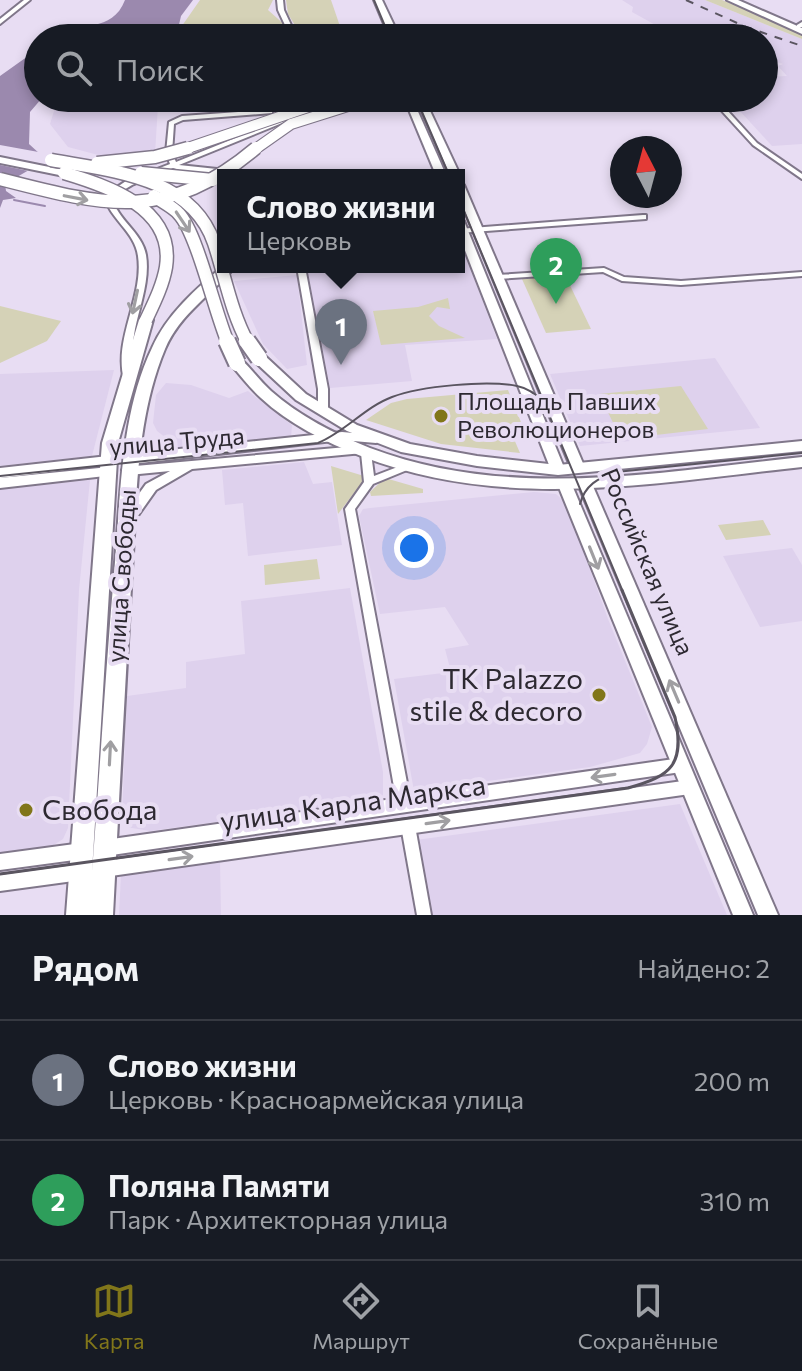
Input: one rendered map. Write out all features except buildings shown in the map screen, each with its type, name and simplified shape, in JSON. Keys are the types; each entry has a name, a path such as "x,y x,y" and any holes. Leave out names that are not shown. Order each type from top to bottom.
{"main road":[{"path":"368,0 377,24"},
{"path":"378,0 389,24"},
{"path":"731,0 801,27"},
{"path":"740,0 801,27"},
{"path":"51,160 114,163 162,156 273,116 294,112"},
{"path":"229,169 273,135 323,112"},
{"path":"414,112 439,169"},
{"path":"426,112 452,169"},
{"path":"0,150 167,189 198,210 217,257"},
{"path":"433,155 446,154"},
{"path":"0,160 138,190 163,201 179,214 192,235 216,315 237,363 276,403 299,421 332,438"},
{"path":"79,166 217,181"},
{"name":"улица Свободы","path":"64,173 97,183 127,198 159,227 167,249 166,265 127,378 110,443 119,466 127,520 93,860 78,915"},
{"path":"0,179 96,202 130,203 164,198 217,178"},
{"name":"Российская улица","path":"465,199 768,915"},
{"name":"Российская улица","path":"465,239 743,915"},
{"path":"222,273 241,330 259,358 288,388 324,404 377,439"},
{"name":"улица Свободы","path":"101,915 93,860 119,466 159,347 184,309 223,273"},
{"name":"улица Труда","path":"0,483 361,436 561,478"},
{"name":"улица Труда","path":"332,438 362,452 408,466 497,481 582,476 802,450"},
{"name":"улица Труда","path":"0,473 198,465 362,452"},
{"path":"127,520 151,487 198,465"},
{"name":"улица Карла Маркса","path":"681,765 705,762"},
{"name":"улица Карла Маркса","path":"690,787 713,784"}],"street":[{"path":"0,22 27,0"},
{"path":"280,0 288,24"},
{"path":"217,172 174,166 169,153 171,123 174,120 267,112"},
{"path":"127,378 126,346 142,258 139,244 112,209 108,196 129,183 308,112"},
{"path":"726,112 755,144 802,177"},
{"path":"465,228 643,217"},
{"path":"498,277 604,270 622,279 681,283 802,274"},
{"path":"302,273 324,404"},
{"path":"362,452 369,482"},
{"path":"408,466 369,482 350,509 424,915"},
{"name":"улица Карла Маркса","path":"0,883 93,860 404,804 681,765"},
{"name":"улица Карла Маркса","path":"0,862 93,860 408,826 690,787"}],"shaded area":[{"path":"125,0 193,0 179,24 96,24 112,18"},
{"path":"200,0 273,0 268,10 284,24 183,24"},
{"path":"286,0 331,0 339,24 294,24 288,14"},
{"path":"622,0 705,0 765,24 654,24 632,12 633,7"},
{"path":"705,0 722,0 802,32 802,39 778,29 778,24 765,24"},
{"path":"778,29 802,39 802,144 772,146 741,112 778,112 778,76 787,76 778,66 783,64 778,62"},
{"path":"24,59 24,112 30,112 29,144 40,154 29,170 5,184 6,191 16,198 3,200 0,208 0,76"},
{"path":"54,112 158,112 155,154 102,156 68,147 50,124"},
{"path":"465,255 497,339 405,345 412,381 330,388 308,273 465,273"},
{"path":"297,275 307,365 287,369 263,344 234,281"},
{"path":"565,275 591,329 546,333 522,279"},
{"path":"448,298 450,309 437,307 429,316 439,326 465,338 381,345 373,311 418,307"},
{"path":"0,306 61,321 47,341 0,363"},
{"path":"715,358 760,428 580,446 550,374"},
{"path":"114,370 92,456 0,466 0,374"},
{"path":"166,383 191,385 229,398 248,391 292,425 291,438 178,447 157,431 153,423 156,395"},
{"path":"681,386 708,429 621,439 599,394"},
{"path":"508,390 527,437 514,439 520,453 441,444 366,420 391,403 407,399"},
{"path":"304,462 313,484 332,482 342,545 248,556 243,503 225,505 222,470"},
{"path":"331,466 364,476 338,514"},
{"path":"385,478 423,489 423,493 371,496 370,492"},
{"path":"90,480 79,590 68,828 63,839 52,846 0,853 0,489"},
{"path":"534,492 556,494 566,503 652,727 647,744 640,753 590,767 414,791 394,679 451,672 445,649 469,645 445,607 380,614 359,516 363,509 370,508"},
{"path":"763,520 771,535 726,540 718,525"},
{"path":"792,548 802,565 802,621 760,627 723,556"},
{"path":"317,559 320,579 265,585 264,565"},
{"path":"350,588 383,772 383,795 377,800 150,831 126,827 122,815 127,696 186,688 186,662 245,654 241,601"},
{"path":"680,804 727,915 430,915 416,840"},
{"path":"220,861 221,915 119,915 121,874"}],"pier":[{"path":"0,145 44,153 42,165 33,172 0,165"}],"waterway":[{"path":"14,200 45,206"}],"tram line":[{"path":"374,0 384,24"},
{"path":"422,112 446,169"},
{"path":"465,213 583,496"},
{"path":"0,476 318,443 382,401 436,387 504,384 524,388 543,402"},
{"path":"583,496 593,483 616,472 802,453"},
{"path":"580,504 583,496"},
{"path":"583,496 623,592"},
{"path":"0,874 628,788 655,778 672,766 678,733 675,717 622,590"}],"railway":[{"path":"686,0 739,24"},
{"path":"778,38 802,46"}],"place":[{"name":"Поляна Памяти","path":"556,304"},
{"name":"Слово жизни","path":"341,365"},
{"name":"Площадь Павших Революционеров","path":"441,416"},
{"name":"ТК Palazzo stile & decoro","path":"599,695"},
{"name":"Свобода","path":"26,810"}]}
